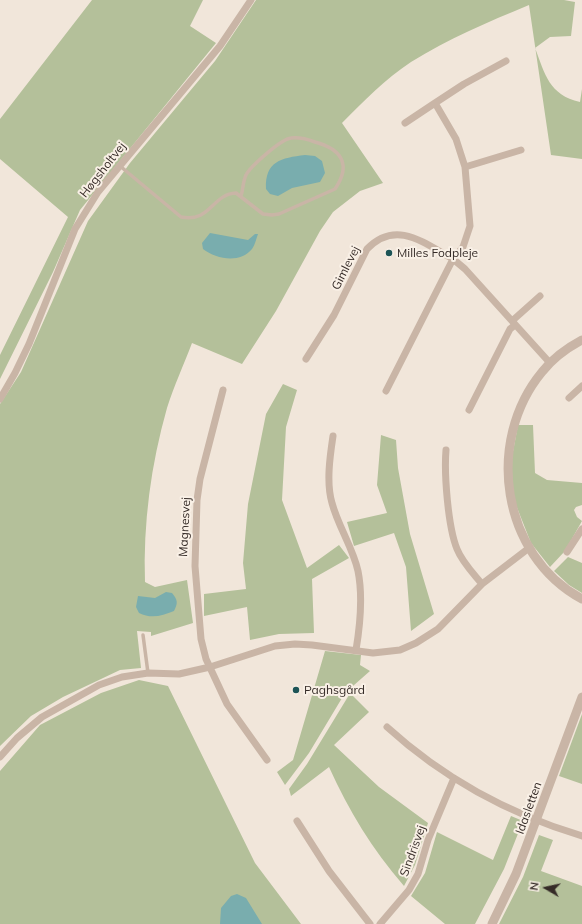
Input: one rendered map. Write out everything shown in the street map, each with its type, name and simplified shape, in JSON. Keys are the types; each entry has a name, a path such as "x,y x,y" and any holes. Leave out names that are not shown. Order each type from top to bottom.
{"street":[{"name":"Høgsholtvej","path":"0,399 29,344 75,229 98,192 220,46 251,0"},
{"path":"405,123 464,84 506,61"},
{"path":"386,391 453,259 463,247 470,226 465,167 456,139 435,103"},
{"path":"465,167 521,150"},
{"name":"Gimlevej","path":"306,359 334,315 367,249 375,240 386,235 402,234 430,246 453,259 465,269 550,363"},
{"path":"469,410 513,323 540,296"},
{"path":"582,340 563,352 550,363 528,391 521,405 510,440 507,462 512,506 518,527 529,548 549,573 582,599"},
{"path":"569,398 582,386"},
{"name":"Magnesvej","path":"223,390 200,479 197,500 195,566 202,639 206,659 227,704 267,760"},
{"path":"333,436 330,451 332,502 358,569 360,583 359,632 356,650"},
{"path":"446,450 445,466 456,548 462,559 482,584"},
{"path":"567,552 582,529"},
{"path":"0,757 17,738 42,716 99,685 122,677 148,674 179,674 210,667 275,646 312,644 356,650 387,652 416,643 438,629 482,584 529,548"},
{"name":"Idasletten","path":"492,924 516,874 582,697"},
{"path":"387,727 421,756 489,799 537,821 582,836"},
{"name":"Sindrisvej","path":"380,924 409,890 418,874 428,840 454,778"},
{"path":"297,821 329,871 370,924"}],"lane":[{"path":"120,166 181,217 191,219 199,217 229,193 236,192 263,214 279,214 335,189 341,180 344,166 341,157 326,145 304,139 290,138 278,143 246,175 241,196"},
{"path":"143,635 148,674"}],"green space":[{"path":"92,0 203,0 190,26 216,43 80,210 53,272 0,379 0,355 68,217 0,159 0,119"},
{"path":"256,0 564,0 575,2 571,36 550,37 535,48 529,5 454,38 411,62 383,83 342,123 383,183 360,191 333,212 320,231 276,311 242,364 192,343 167,408 152,472 149,494 145,538 145,582 155,587 187,580 193,623 151,636 151,632 137,631 141,668 120,670 63,697 31,716 0,746 0,404 21,372 88,221 130,163 215,61"},
{"path":"536,49 545,75 555,89 570,99 580,102 582,89 582,159 551,155"},
{"path":"283,384 297,390 286,427 282,500 307,568 339,545 349,558 312,579 314,633 279,634 250,640 247,607 204,616 204,594 246,589 243,563 248,504 266,414"},
{"path":"518,425 533,425 535,473 547,480 582,483 582,505 576,507 574,510 577,517 582,521 565,551 550,567 531,543 514,500 511,462"},
{"path":"381,435 396,440 398,468 410,534 434,614 411,631 406,567 394,533 354,546 347,522 387,513 377,485"},
{"path":"568,557 582,563 582,593 569,585 554,571"},
{"path":"325,651 361,655 360,665 370,671 345,693 309,753 285,785 277,772 293,760"},
{"path":"139,680 168,686 255,863 301,924 0,924 0,771 40,725 101,693"},
{"path":"349,695 352,695 369,712 334,745 379,787 428,823 415,865 404,886 371,844 353,814 329,767 291,796 289,789 307,764"},
{"path":"582,714 582,784 559,776"},
{"path":"511,816 523,821 504,869 475,924 445,924 411,896 425,873 437,832 493,860"},
{"path":"539,835 553,840 541,871 582,886 582,924 499,924 523,877"}],"water":[{"path":"305,155 315,156 322,161 325,173 320,182 292,188 278,196 270,194 266,189 266,180 268,172 272,167 282,160"},
{"path":"210,233 248,240 255,234 258,234 255,244 247,254 241,257 228,258 214,255 203,249 202,243"},
{"path":"166,592 172,593 176,600 177,604 174,611 156,616 148,616 139,613 136,607 138,596 155,598"},
{"path":"237,894 246,898 262,924 220,924 221,908 231,896"}],"place":[{"name":"Milles Fodpleje","path":"389,253"},
{"name":"Paghsgård","path":"296,690"}]}
